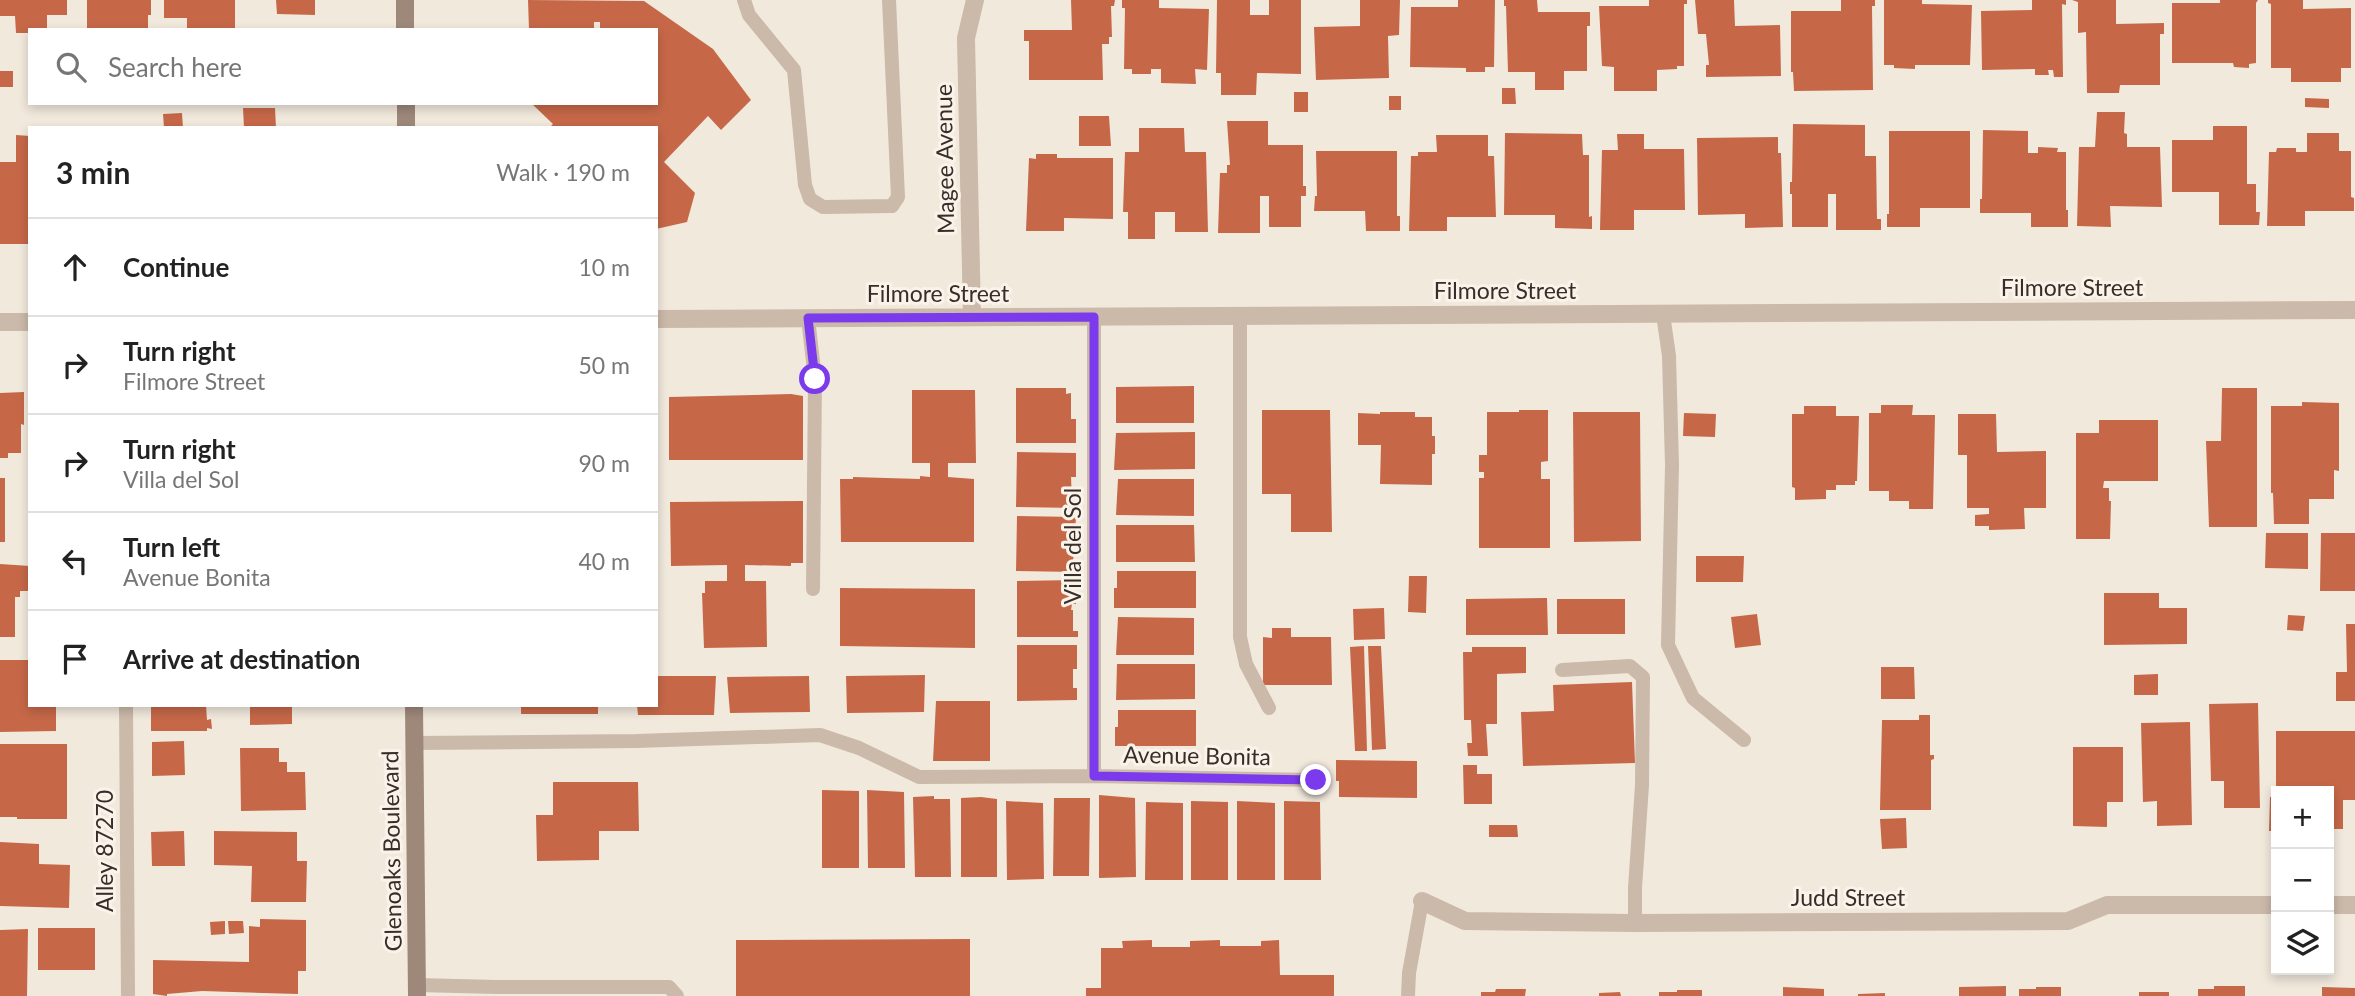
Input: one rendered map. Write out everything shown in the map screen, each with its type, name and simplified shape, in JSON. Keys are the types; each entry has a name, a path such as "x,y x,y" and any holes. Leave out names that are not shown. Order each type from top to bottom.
{"main road":[{"path":"405,0 405,28"},
{"path":"406,105 406,126"},
{"name":"Glenoaks Boulevard","path":"414,707 417,990"}],"street":[{"name":"Magee Avenue","path":"972,317 966,38 975,0"},
{"name":"Filmore Street","path":"658,319 2355,310"},
{"path":"0,322 28,322"},
{"name":"Judd Street","path":"1422,901 1465,921 1635,923 2068,921 2107,905 2271,905"},
{"path":"2334,905 2355,905"}],"lane":[{"path":"744,0 749,15 794,70 805,185 810,199 823,207 892,206 898,197 889,0"},
{"path":"1663,314 1669,356 1671,451 1668,645 1693,698 1744,740"},
{"path":"1240,316 1240,637 1245,664 1269,708"},
{"name":"Villa del Sol","path":"1094,317 1094,776"},
{"path":"808,318 815,379 813,589"},
{"path":"1562,670 1630,666 1643,677 1642,785 1635,923"},
{"name":"Alley 87270","path":"126,707 128,996"},
{"name":"Avenue Bonita","path":"415,743 820,736 859,748 919,776 1316,780"},
{"path":"1408,996 1409,973 1422,901"},
{"path":"417,990 673,991"}],"building":[{"path":"0,0 67,0 67,15 47,15 47,28 28,28 28,33 16,33 15,16 0,16"},
{"path":"87,0 151,0 148,28 87,28"},
{"path":"164,0 235,0 235,28 187,28 187,18 164,18"},
{"path":"276,0 315,0 315,15 277,14"},
{"path":"528,0 644,1 713,49 751,100 721,130 708,116 664,162 695,193 687,222 658,229 658,126 551,126 553,124 533,105 658,105 658,28 600,28 600,22 594,22 594,28 529,28"},
{"path":"1071,0 1115,0 1114,6 1111,6 1112,37 1109,37 1109,44 1102,44 1103,80 1029,80 1029,41 1024,41 1024,30 1072,30"},
{"path":"1122,0 1159,0 1159,8 1209,9 1207,70 1195,69 1196,84 1161,83 1161,69 1151,69 1151,74 1132,74 1132,69 1124,69 1125,8 1122,8"},
{"path":"1217,0 1250,0 1250,15 1269,15 1269,0 1301,0 1301,74 1257,73 1256,95 1221,95 1221,73 1216,73"},
{"path":"1360,0 1400,0 1399,35 1388,36 1389,78 1316,80 1314,27 1360,26"},
{"path":"1458,0 1495,0 1494,67 1485,67 1485,72 1466,72 1466,68 1410,67 1411,7 1458,7"},
{"path":"1504,0 1537,0 1538,12 1590,12 1590,26 1587,26 1587,71 1564,71 1564,90 1535,90 1535,72 1508,72"},
{"path":"1649,0 1687,0 1687,4 1684,4 1684,66 1657,70 1657,91 1614,91 1614,67 1602,66 1599,6 1649,6"},
{"path":"1695,0 1734,0 1735,26 1780,25 1781,76 1706,77 1706,65 1709,65 1706,34 1698,34"},
{"path":"1841,0 1875,0 1875,6 1872,6 1873,90 1794,91 1791,72 1791,11 1841,11"},
{"path":"1884,0 1922,0 1922,4 1972,5 1970,65 1915,65 1915,69 1884,65"},
{"path":"2032,0 2066,0 2066,5 2062,4 2063,77 2054,77 2053,70 2048,70 2049,75 2035,75 2035,69 1982,70 1981,11 2032,10"},
{"path":"2072,0 2116,0 2116,24 2164,23 2164,34 2160,34 2160,85 2120,85 2119,93 2087,93 2086,32 2078,33 2078,2"},
{"path":"2220,0 2258,0 2256,63 2249,64 2249,68 2234,67 2233,63 2172,63 2172,3 2220,3"},
{"path":"2268,0 2303,0 2303,9 2351,8 2351,68 2341,68 2341,82 2291,82 2291,68 2271,68 2271,4"},
{"path":"0,71 13,71 13,87 0,87"},
{"path":"1502,88 1515,88 1516,104 1502,104"},
{"path":"1294,92 1308,92 1308,112 1294,112"},
{"path":"1389,96 1401,96 1401,110 1389,110"},
{"path":"2305,98 2329,99 2329,108 2305,107"},
{"path":"243,108 275,108 276,126 244,126"},
{"path":"2097,112 2125,112 2124,133 2127,134 2127,147 2160,147 2162,207 2110,206 2111,227 2077,226 2079,147 2095,147"},
{"path":"182,113 183,126 164,126 163,114"},
{"path":"1079,116 1109,116 1111,146 1079,146"},
{"path":"1227,121 1268,121 1268,145 1303,145 1303,186 1306,186 1306,196 1301,196 1301,227 1269,227 1269,196 1260,196 1260,233 1218,233 1220,173 1227,173 1227,165 1230,165"},
{"path":"1793,124 1865,125 1865,156 1876,156 1877,219 1881,219 1881,230 1836,230 1836,194 1828,194 1828,227 1792,227 1790,182"},
{"path":"2213,126 2247,126 2247,184 2256,184 2259,225 2219,225 2219,192 2172,192 2172,140 2213,140"},
{"path":"1139,128 1184,128 1185,152 1206,152 1208,232 1175,232 1175,212 1155,212 1155,239 1128,239 1128,212 1123,212 1125,152 1139,152"},
{"path":"1983,130 2028,131 2028,153 2038,153 2038,147 2058,148 2057,152 2066,152 2068,227 2031,227 2031,213 1980,213"},
{"path":"1889,131 1970,131 1970,208 1920,208 1920,227 1887,227"},
{"path":"1505,133 1582,134 1583,155 1589,155 1589,217 1592,216 1592,229 1555,228 1555,215 1504,215"},
{"path":"2307,133 2339,133 2339,151 2351,151 2351,197 2354,198 2354,211 2305,211 2305,226 2267,226 2269,152 2276,152 2277,148 2296,148 2296,152 2307,152"},
{"path":"1617,134 1644,134 1644,149 1684,149 1685,210 1634,210 1634,230 1600,230 1602,150 1618,150"},
{"path":"16,135 28,136 28,244 0,244 0,162 16,162"},
{"path":"1436,135 1488,135 1488,156 1494,156 1496,217 1447,217 1447,231 1409,231 1411,156 1418,156 1418,152 1437,152"},
{"path":"1778,137 1778,153 1781,153 1783,227 1745,228 1745,214 1698,215 1697,138"},
{"path":"1316,151 1397,151 1397,216 1400,216 1400,231 1366,231 1365,211 1314,211 1317,196"},
{"path":"1036,154 1057,154 1057,158 1113,158 1113,219 1064,218 1064,231 1026,231 1029,158 1036,159"},
{"path":"1194,386 1194,423 1116,423 1116,387"},
{"path":"1016,388 1066,388 1066,394 1071,393 1071,419 1076,419 1076,443 1016,443"},
{"path":"2222,388 2257,388 2257,527 2209,527 2206,441 2221,441"},
{"path":"912,390 975,390 976,463 948,463 948,477 974,479 974,542 841,542 840,479 930,477 930,463 912,463"},
{"path":"24,392 21,453 8,453 8,458 0,458 0,393"},
{"path":"803,396 803,460 669,460 669,397"},
{"path":"2302,402 2339,403 2339,471 2334,470 2334,499 2309,499 2309,524 2274,524 2271,493 2271,406 2302,406"},
{"path":"1881,405 1913,405 1912,415 1935,415 1933,509 1909,509 1909,501 1889,501 1889,491 1869,491 1869,413 1881,413"},
{"path":"1804,406 1836,406 1836,416 1859,416 1857,481 1855,485 1836,485 1836,490 1826,490 1826,499 1795,500 1795,488 1792,487 1792,414 1804,414"},
{"path":"1262,410 1330,410 1332,532 1291,532 1291,494 1262,494"},
{"path":"1548,410 1548,461 1541,462 1541,479 1550,479 1550,548 1479,548 1479,478 1484,478 1484,472 1479,472 1479,455 1487,455 1487,412"},
{"path":"1415,412 1415,417 1432,417 1435,454 1432,454 1432,485 1380,484 1381,445 1358,445 1358,413"},
{"path":"1573,412 1640,412 1641,541 1574,542"},
{"path":"1684,413 1716,414 1715,437 1683,436"},
{"path":"1958,414 1996,414 1997,452 2046,451 2046,508 2024,508 2025,529 1989,530 1989,526 1975,526 1975,515 1989,514 1989,508 1967,508 1967,455 1958,455"},
{"path":"2099,420 2158,420 2158,481 2104,481 2103,488 2109,488 2111,501 2110,539 2076,539 2076,433 2099,433"},
{"path":"1195,432 1195,469 1114,470 1116,433"},
{"path":"1017,452 1076,453 1076,477 1071,477 1072,501 1077,501 1077,508 1016,507"},
{"path":"0,478 5,478 5,542 0,542"},
{"path":"1118,479 1194,479 1194,516 1116,515"},
{"path":"803,501 803,563 791,563 791,566 745,565 745,581 766,581 767,647 704,648 702,593 705,593 705,581 727,581 727,565 671,566 670,502"},
{"path":"1017,516 1076,517 1073,563 1077,563 1077,572 1016,571"},
{"path":"1116,525 1194,525 1195,562 1116,562"},
{"path":"2266,533 2308,533 2308,569 2265,568"},
{"path":"2321,533 2355,533 2355,591 2320,591"},
{"path":"1696,556 1744,556 1743,582 1696,582"},
{"path":"0,564 28,566 28,591 20,591 20,597 15,597 15,637 0,637"},
{"path":"1117,571 1196,571 1196,608 1114,608"},
{"path":"1409,576 1427,576 1426,613 1408,612"},
{"path":"1076,580 1076,604 1072,604 1071,610 1073,631 1078,631 1078,637 1017,637 1017,581"},
{"path":"840,588 975,589 975,648 840,646"},
{"path":"2104,593 2159,593 2159,608 2187,608 2187,644 2104,645"},
{"path":"1547,598 1548,635 1466,635 1466,599"},
{"path":"1557,599 1625,599 1625,634 1557,634"},
{"path":"1384,608 1385,639 1354,640 1353,609"},
{"path":"1757,614 1761,645 1735,648 1731,617"},
{"path":"2288,615 2305,616 2303,631 2287,630"},
{"path":"1118,617 1194,618 1194,655 1116,655"},
{"path":"2346,624 2355,624 2355,701 2336,701 2336,672 2347,672"},
{"path":"1272,628 1291,628 1291,637 1331,637 1332,685 1263,685 1263,637 1272,638"},
{"path":"1017,645 1077,645 1077,669 1073,669 1073,688 1077,688 1077,700 1017,701"},
{"path":"1364,646 1367,751 1355,751 1350,647"},
{"path":"1368,646 1381,646 1386,749 1372,750"},
{"path":"1472,647 1526,647 1526,673 1497,674 1497,724 1486,724 1488,756 1468,756 1467,743 1472,743 1471,720 1464,720 1463,652 1472,652"},
{"path":"0,660 28,660 28,707 56,707 56,731 0,732"},
{"path":"1117,664 1195,664 1195,699 1116,700"},
{"path":"1881,667 1914,667 1915,699 1881,699"},
{"path":"2158,674 2158,695 2134,695 2134,675"},
{"path":"925,675 924,712 847,713 846,676"},
{"path":"658,676 716,676 714,715 638,715 637,707 658,707"},
{"path":"809,676 810,712 730,713 727,677"},
{"path":"1632,682 1635,763 1523,766 1521,712 1554,711 1553,685"},
{"path":"936,701 990,701 990,761 933,761"},
{"path":"2258,703 2260,808 2224,808 2224,781 2211,781 2209,704"},
{"path":"151,707 206,707 207,720 211,719 212,729 207,728 207,731 151,731"},
{"path":"250,707 292,707 292,724 250,725"},
{"path":"521,707 598,707 598,714 521,714"},
{"path":"1118,710 1196,710 1196,746 1115,746"},
{"path":"1919,715 1930,715 1930,755 1934,755 1931,760 1931,810 1880,810 1882,720 1919,720"},
{"path":"2190,722 2192,825 2157,826 2157,801 2143,802 2141,723"},
{"path":"2276,731 2355,731 2355,800 2343,800 2343,829 2334,829 2334,786 2276,786"},
{"path":"184,741 185,775 152,776 152,742"},
{"path":"0,744 67,744 67,819 0,817"},
{"path":"2073,747 2123,747 2123,802 2107,802 2107,827 2073,826"},
{"path":"240,748 279,748 279,762 287,762 287,772 305,772 306,810 241,811"},
{"path":"1336,760 1417,761 1417,798 1339,797"},
{"path":"1463,765 1477,765 1477,774 1492,774 1492,804 1464,804"},
{"path":"553,782 638,782 639,831 599,831 599,860 537,861 536,815 553,815"},
{"path":"822,790 859,791 859,868 822,868"},
{"path":"867,790 904,792 905,868 868,868"},
{"path":"1099,795 1135,798 1136,877 1099,878"},
{"path":"934,796 934,799 950,799 951,877 915,877 913,797"},
{"path":"2270,797 2271,797 2271,831"},
{"path":"961,798 997,799 997,877 961,877"},
{"path":"1054,798 1090,798 1089,876 1053,876"},
{"path":"1006,801 1043,803 1044,879 1007,880"},
{"path":"1191,801 1228,802 1228,880 1191,880"},
{"path":"1237,801 1275,803 1275,880 1237,880"},
{"path":"1284,801 1320,802 1321,880 1284,880"},
{"path":"1146,802 1183,803 1183,880 1145,880"},
{"path":"1906,818 1907,848 1882,849 1880,819"},
{"path":"1489,825 1517,825 1518,837 1489,837"},
{"path":"184,831 185,866 152,866 151,832"},
{"path":"214,831 297,832 297,861 307,861 306,902 251,902 252,866 214,865"},
{"path":"0,842 39,844 39,864 70,865 69,908 0,906"},
{"path":"260,919 306,920 306,971 298,971 298,994 202,991 167,996 153,994 153,960 249,962 249,926 260,927"},
{"path":"225,921 225,934 211,935 210,922"},
{"path":"228,921 243,921 244,933 229,934"},
{"path":"38,928 95,928 95,970 38,970"},
{"path":"28,929 27,996 0,996 0,930"},
{"path":"970,939 970,996 736,996 736,940"},
{"path":"1152,940 1152,947 1190,947 1190,941 1220,940 1220,946 1261,946 1261,941 1279,940 1280,975 1334,975 1334,996 1086,996 1086,988 1101,988 1101,948 1123,948 1122,941"},
{"path":"2006,986 2006,996 1959,996 1959,987"},
{"path":"2214,986 2245,986 2245,996 2198,996 2198,989 2214,989"},
{"path":"1783,987 1824,989 1824,996 1783,996"},
{"path":"2061,987 2061,996 2019,996 2019,989"},
{"path":"2322,987 2355,988 2355,996 2322,996"},
{"path":"1496,989 1526,989 1525,996 1481,996 1481,992 1495,992"},
{"path":"1702,990 1702,996 1659,996 1659,992"},
{"path":"1620,992 1621,996 1599,996 1599,993"},
{"path":"2139,992 2169,992 2169,996 2139,996"},
{"path":"1885,993 1885,996 1858,996 1858,994"}],"route":[{"path":"815,379 808,318 1094,317 1094,776 1316,780"}]}
